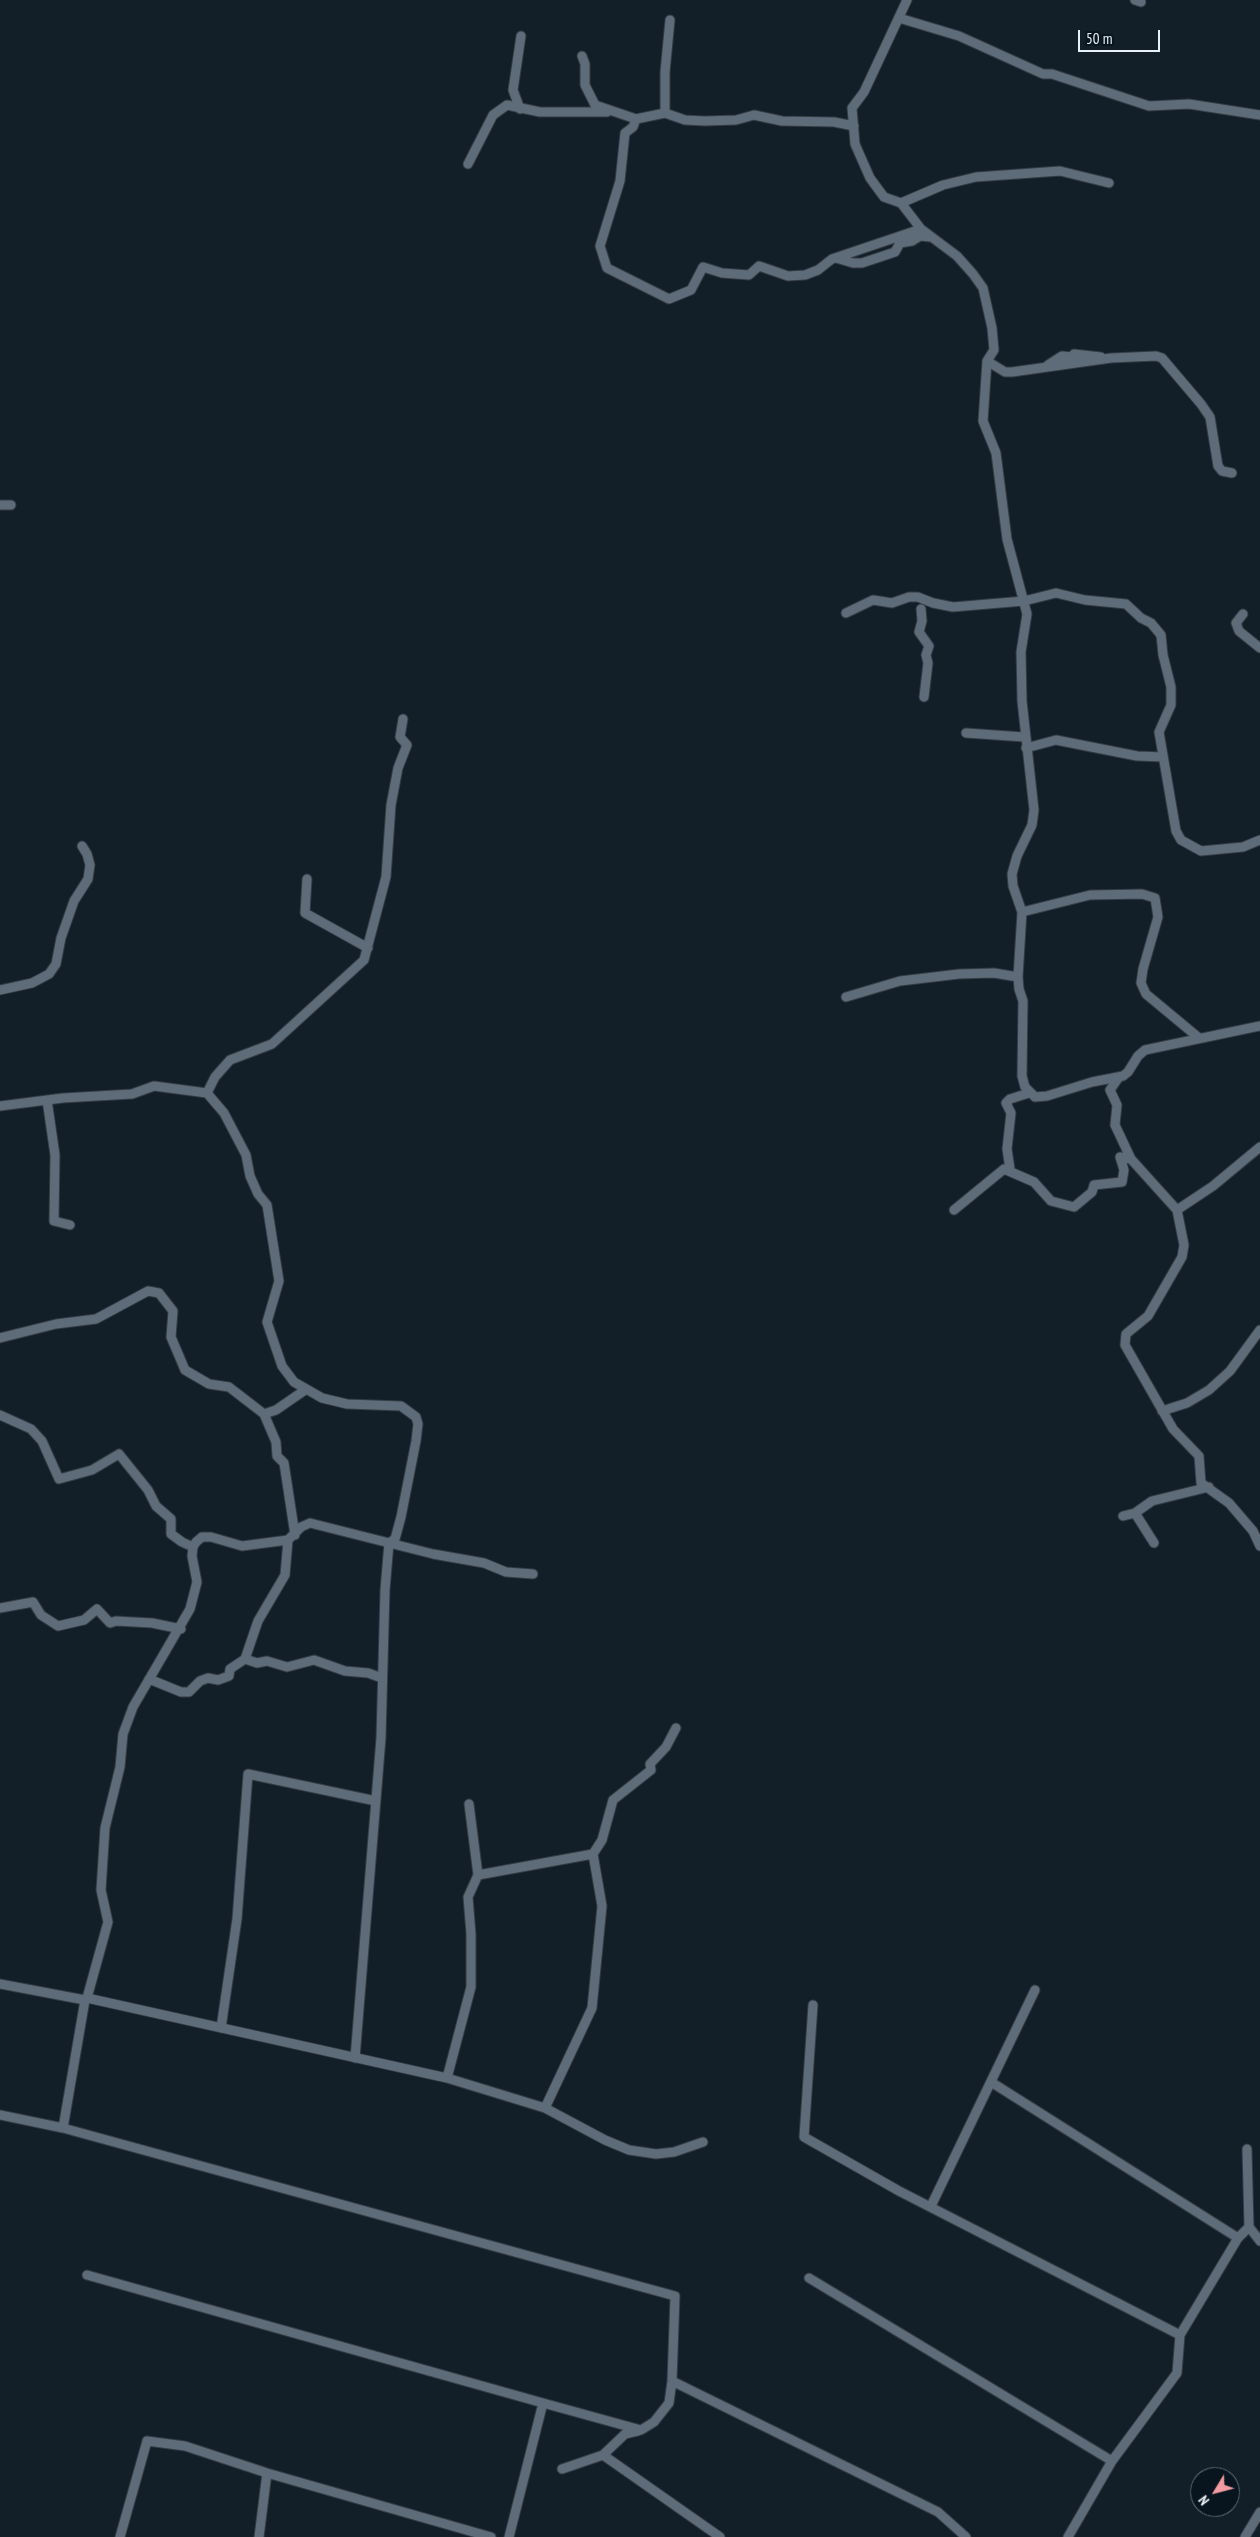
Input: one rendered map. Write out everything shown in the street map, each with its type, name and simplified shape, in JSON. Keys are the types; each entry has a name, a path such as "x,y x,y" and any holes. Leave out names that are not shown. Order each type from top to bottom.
{"street":[{"path":"906,0 864,92 852,108 855,144 870,178 884,197 901,203 921,229 957,256 982,288 990,314 994,350 987,361 983,421 996,453 1007,539 1027,614 1021,652 1024,737 1034,810 1032,825 1017,856 1012,874 1013,886 1022,912 1018,977 1023,1001 1022,1076 1029,1094"},
{"path":"899,18 960,36 1043,74 1052,74 1149,106 1189,104 1260,115"},
{"path":"665,113 665,72 670,20"},
{"path":"520,110 513,90 521,36"},
{"path":"582,56 585,64 585,85 595,104 610,112 636,119 665,113 685,120 736,120 754,115 782,121 834,122 854,126"},
{"path":"468,164 492,115 507,105 520,110 610,112"},
{"path":"636,119 633,127 625,133 620,181 600,246 607,268 669,299 691,290 702,267 722,273 749,275 759,266 791,276 812,273 835,258 921,229"},
{"path":"901,203 943,185 976,177 1060,171 1109,183"},
{"path":"835,258 853,263 862,263 895,252 900,243 912,241 920,236 930,237"},
{"path":"987,361 1005,372 1047,367 1062,356 1072,356 1074,354 1108,359 1156,356 1162,358 1210,417 1218,466 1222,471 1232,473"},
{"path":"0,505 11,505"},
{"path":"921,609 1024,601 1056,593 1085,600 1126,604 1141,618 1151,623 1161,636 1163,655 1171,687 1171,706 1159,732 1176,831 1181,840 1201,851 1243,848 1260,840"},
{"path":"846,613 878,599 892,603 902,598 918,597 942,606"},
{"path":"921,609 933,603"},
{"path":"921,609 922,621 918,632 929,646 926,655 928,663 924,697"},
{"path":"1243,614 1236,623 1239,631 1260,648"},
{"path":"207,1093 221,1067 240,1054 272,1044 364,960 375,910 386,876 391,805 398,768 407,745 400,737 403,719"},
{"path":"966,733 1024,737"},
{"path":"1026,748 1056,740 1137,756 1163,757"},
{"path":"0,990 32,983 49,974 56,964 61,938 74,901 88,879 90,865 87,854 82,846"},
{"path":"307,879 305,913 368,948"},
{"path":"1022,912 1090,895 1142,894 1155,898 1158,917 1143,969 1141,983 1146,994 1199,1038"},
{"path":"846,997 900,981 958,974 994,973 1018,977"},
{"path":"1010,1169 1007,1148 1011,1113 1006,1103 1010,1099 1029,1094 1035,1097 1047,1096 1092,1082 1119,1077 1128,1072 1138,1056 1145,1050 1260,1026"},
{"path":"1119,1077 1110,1092 1117,1105 1115,1125 1131,1159 1177,1210 1184,1245 1182,1257 1148,1316 1126,1334 1125,1345 1176,1433 1199,1456 1199,1478 1204,1486 1229,1503 1253,1531 1260,1546"},
{"path":"0,1106 47,1100 132,1094 154,1086 207,1093 224,1113 246,1155 250,1176 258,1194 267,1205 279,1281 267,1322 282,1366 294,1382 305,1390 330,1401 347,1404 401,1406 416,1417 418,1424 416,1441 401,1517 394,1539 389,1543 376,1801 355,2058"},
{"path":"47,1100 55,1155 54,1221 70,1225"},
{"path":"1177,1210 1213,1186 1260,1146"},
{"path":"954,1210 1004,1169 1010,1169 1034,1182 1051,1201 1074,1207 1092,1192 1094,1185 1122,1182 1124,1170 1120,1157 1131,1159"},
{"path":"0,1338 56,1324 96,1319 130,1299 153,1291 160,1293 173,1311 171,1337 186,1370 209,1384 229,1387 241,1394 264,1414 276,1442 277,1456 284,1463 292,1538 285,1575 258,1621 245,1659"},
{"path":"1162,1411 1187,1403 1209,1390 1230,1371 1260,1330"},
{"path":"264,1414 276,1410 305,1390"},
{"path":"0,1415 31,1429 42,1441 59,1479 92,1470 119,1454 148,1490 156,1506 171,1519 171,1534 193,1547"},
{"path":"1123,1516 1135,1513 1152,1501 1209,1488"},
{"path":"1135,1513 1154,1543"},
{"path":"63,2128 86,1999 108,1922 101,1890 106,1828 120,1768 123,1734 133,1707 181,1629 190,1609 197,1582 192,1556 193,1547 202,1537 211,1537 242,1546 292,1538 300,1527 310,1523 389,1543 484,1563 506,1572 533,1574"},
{"path":"0,1608 33,1602 41,1615 58,1626 84,1620 97,1609 110,1623 116,1621 152,1623 181,1629"},
{"path":"149,1680 181,1692 189,1692 200,1681 208,1678 218,1680 229,1676 230,1669 236,1663 245,1659 257,1662 267,1661 282,1667 314,1660 345,1671 368,1673 382,1678"},
{"path":"545,2108 592,2008 602,1906 593,1854 602,1840 613,1800 651,1770 650,1764 666,1747 676,1728"},
{"path":"221,2028 237,1919 248,1774 376,1801"},
{"path":"447,2078 470,1987 471,1934 468,1897 478,1875 469,1804"},
{"path":"478,1875 593,1854"},
{"path":"0,1984 86,1999 447,2078 545,2108 606,2140 630,2150 656,2154 674,2152 703,2142"},
{"path":"931,2206 1035,1990"},
{"path":"813,2005 804,2137 899,2191 1180,2335"},
{"path":"991,2082 1238,2238"},
{"path":"0,2115 63,2128 675,2296 672,2382 669,2403 654,2422 640,2430 625,2434 603,2455 562,2469"},
{"path":"1247,2149 1249,2227 1260,2241"},
{"path":"1068,2537 1112,2461 1177,2373 1180,2335 1238,2238 1249,2227"},
{"path":"87,2275 640,2430"},
{"path":"809,2278 1112,2461"},
{"path":"672,2382 938,2512 966,2537"},
{"path":"508,2537 543,2403"},
{"path":"120,2537 147,2441 185,2446 267,2473 491,2537"},
{"path":"603,2455 720,2537"},
{"path":"258,2537 267,2473"},
{"path":"1245,2537 1260,2512"}]}
